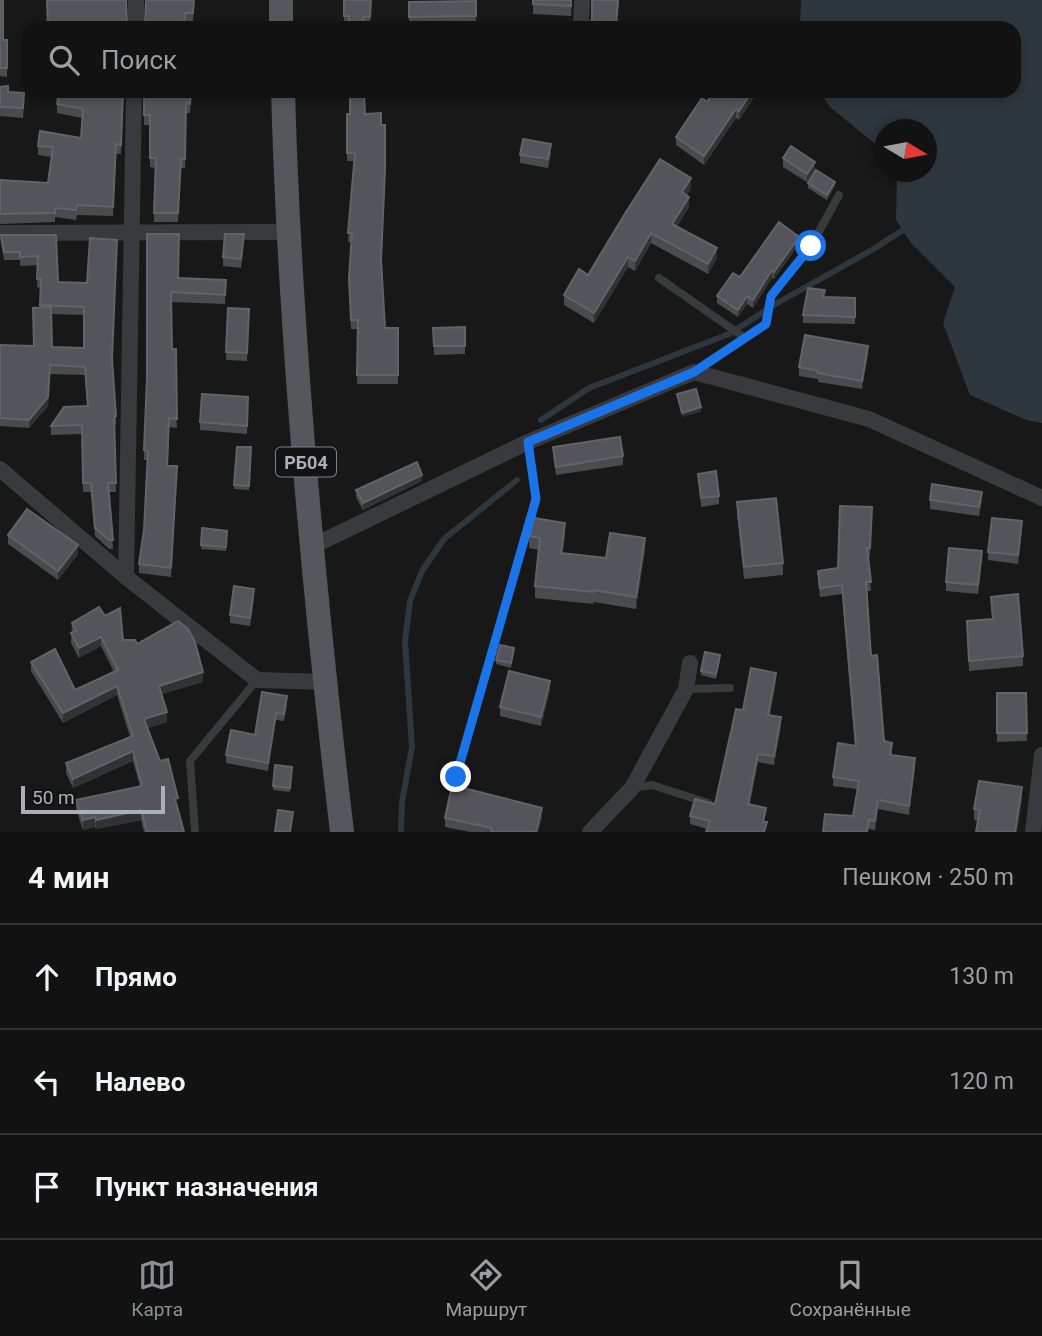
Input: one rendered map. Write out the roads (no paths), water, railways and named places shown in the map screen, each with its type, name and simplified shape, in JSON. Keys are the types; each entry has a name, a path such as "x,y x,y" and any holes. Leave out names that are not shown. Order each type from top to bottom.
{"main road":[{"path":"281,0 281,21"},
{"name":"РБ04","path":"283,98 287,232 325,682 342,832"}],"street":[{"path":"136,0 136,21"},
{"path":"581,21 582,0"},
{"path":"126,577 134,98"},
{"path":"0,233 287,232"},
{"path":"313,546 528,442 694,372 869,419 1042,498"},
{"path":"0,469 126,577 257,680 325,682"},
{"path":"590,832 632,788 686,688 690,663"},
{"path":"1033,832 1042,755"}],"lane":[{"path":"694,372 742,336 766,324 771,296 811,246 839,195"},
{"path":"659,278 742,336"},
{"path":"456,777 536,499 528,442"},
{"path":"195,832 190,761 257,680"},
{"path":"686,688 730,688"},
{"path":"632,788 652,785 708,803"}],"waterway":[{"path":"541,420 589,388 729,334 909,226"},
{"path":"401,832 402,802 412,747 405,641 410,601 422,571 444,539 517,480"}]}
